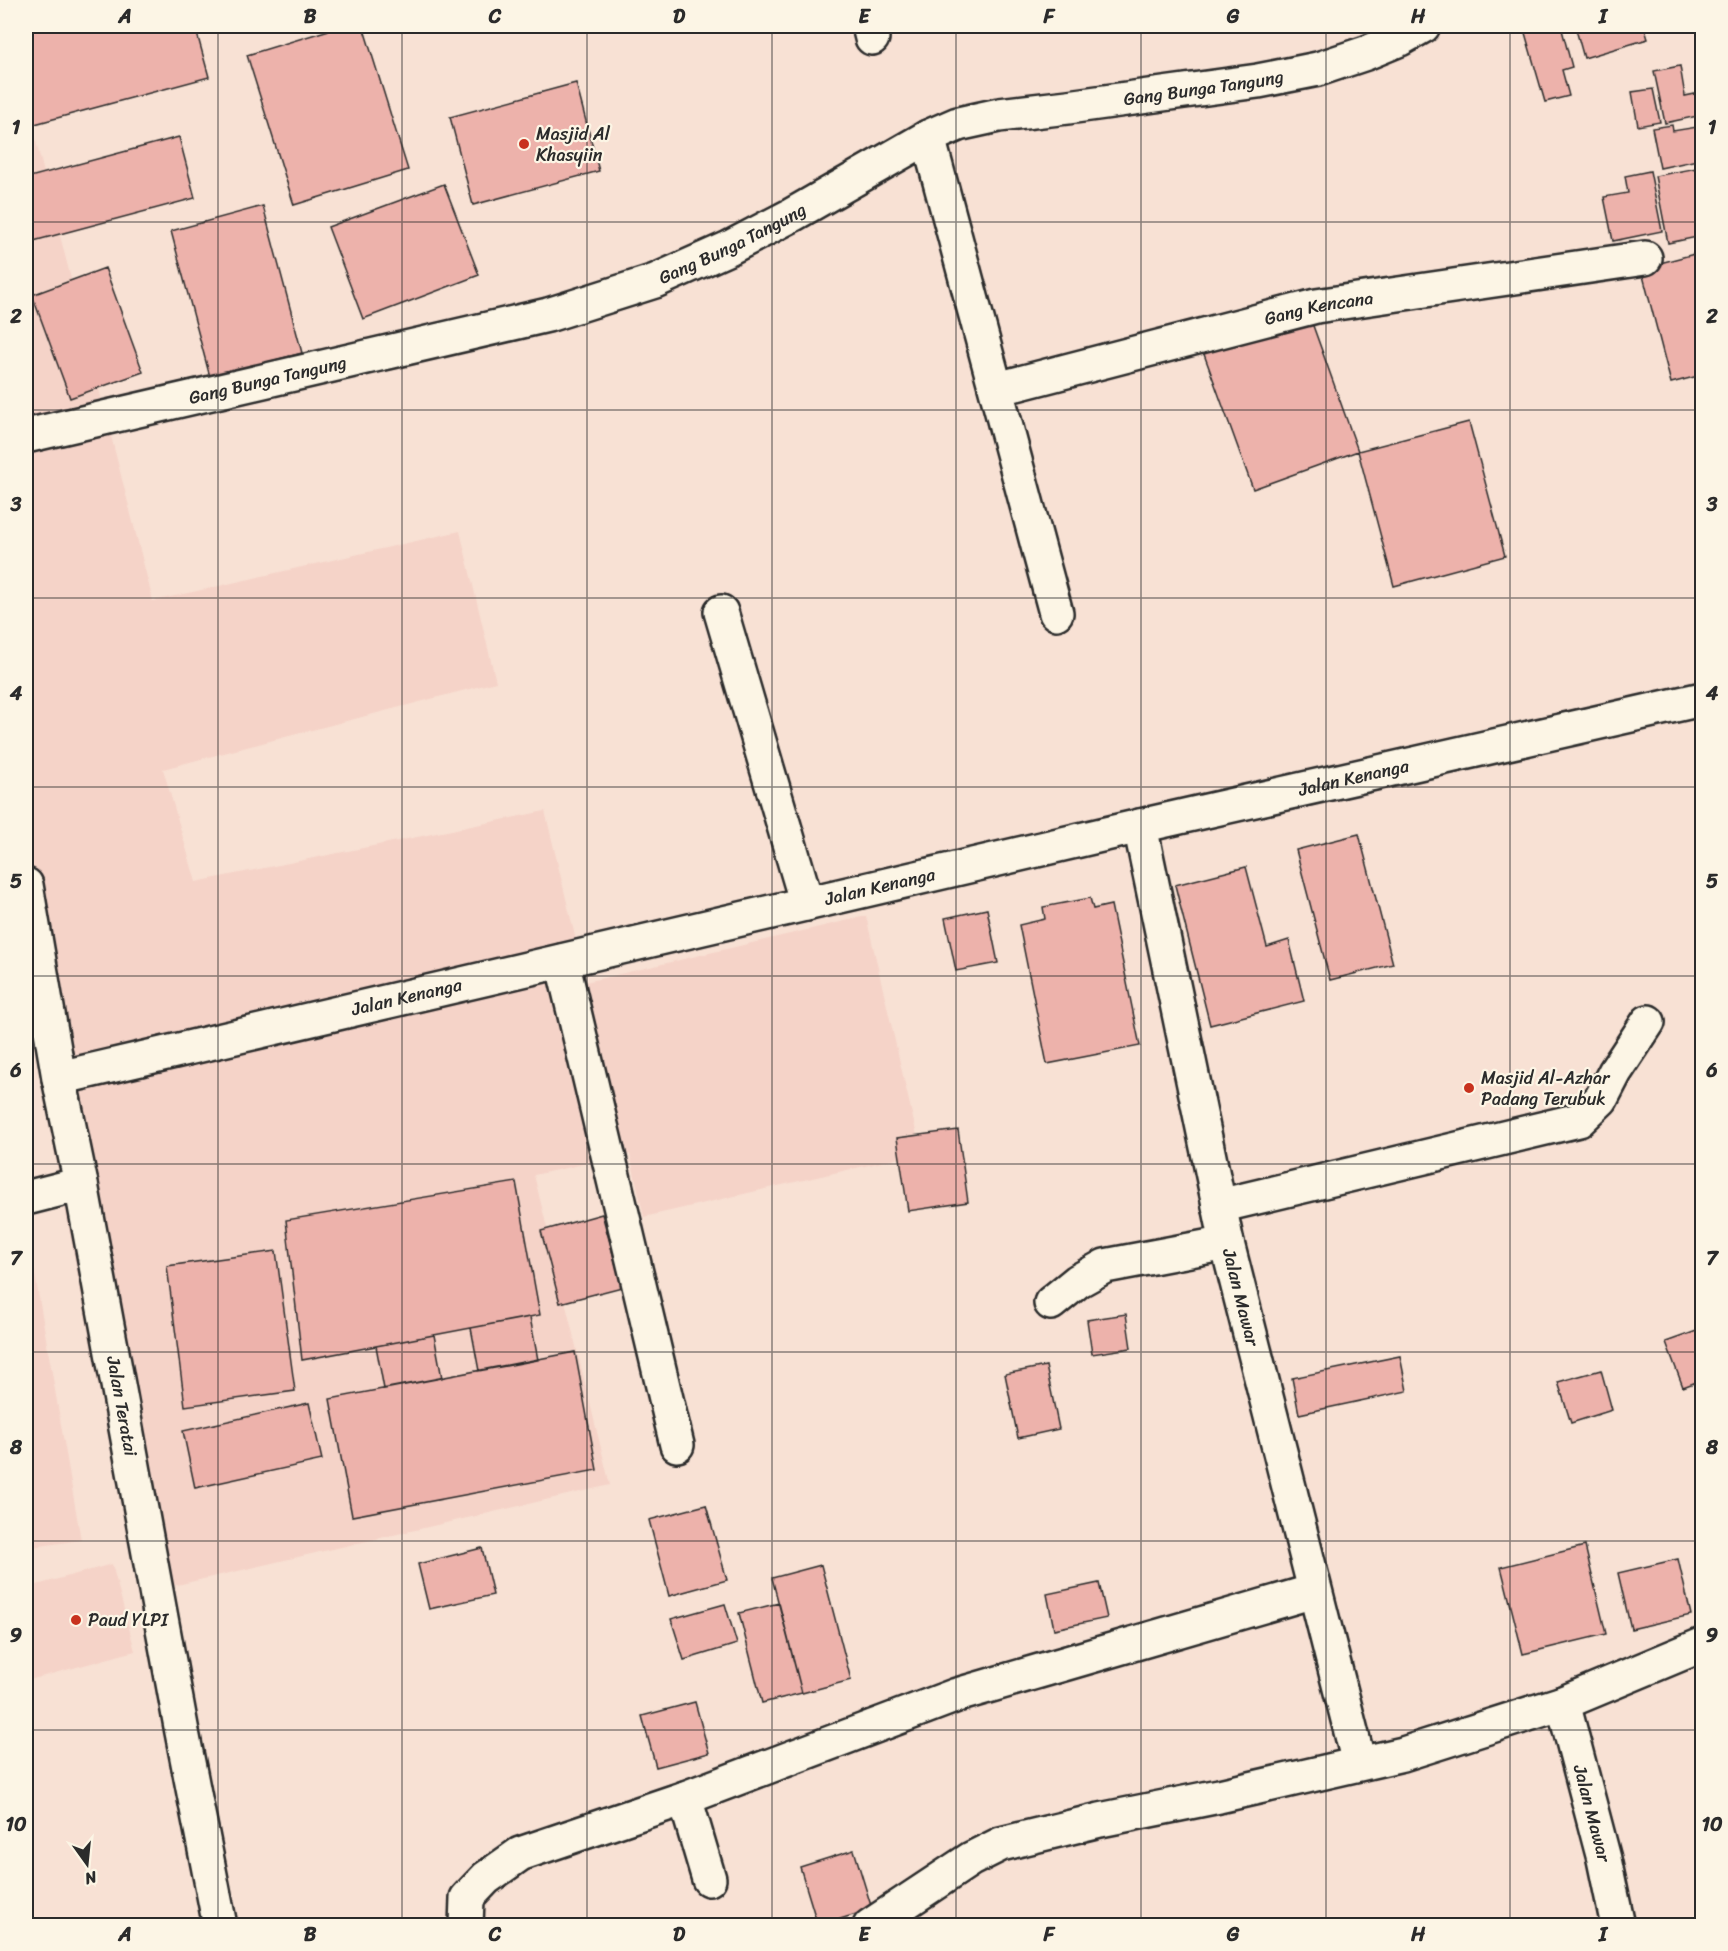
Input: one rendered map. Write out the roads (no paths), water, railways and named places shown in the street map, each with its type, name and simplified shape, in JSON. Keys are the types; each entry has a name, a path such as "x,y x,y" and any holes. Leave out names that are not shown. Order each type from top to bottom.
{"street":[{"name":"Gang Bunga Tangung","path":"26,436 548,315 655,281 729,248 792,215 928,137 958,124 999,115 1258,81 1318,69 1366,53 1400,39 1423,26"},
{"path":"928,137 1056,613"},
{"name":"Gang Kencana","path":"996,389 1316,306 1645,258"},
{"path":"721,612 807,904"},
{"name":"Jalan Kenanga","path":"59,1078 1140,826 1702,699"},
{"name":"Jalan Mawar","path":"1140,826 1227,1243 1359,1763"},
{"name":"Jalan Teratai","path":"26,885 59,1078 81,1184 220,1926"},
{"path":"562,961 677,1445"},
{"path":"1219,1206 1579,1120 1600,1099 1648,1022"},
{"path":"26,1198 81,1184"},
{"path":"1051,1303 1078,1281 1105,1266 1227,1243"},
{"path":"466,1926 467,1898 486,1878 520,1854 685,1798 957,1695 1314,1591"},
{"path":"870,1926 970,1859 1001,1844 1403,1754 1563,1703 1702,1645"},
{"name":"Jalan Mawar","path":"1563,1703 1604,1859 1618,1926"},
{"path":"685,1798 709,1879"}],"place":[{"name":"Masjid Al Khasyiin","path":"524,144"},
{"name":"Masjid Al-Azhar Padang Terubuk","path":"1469,1088"},
{"name":"Paud YLPI","path":"76,1620"}]}
